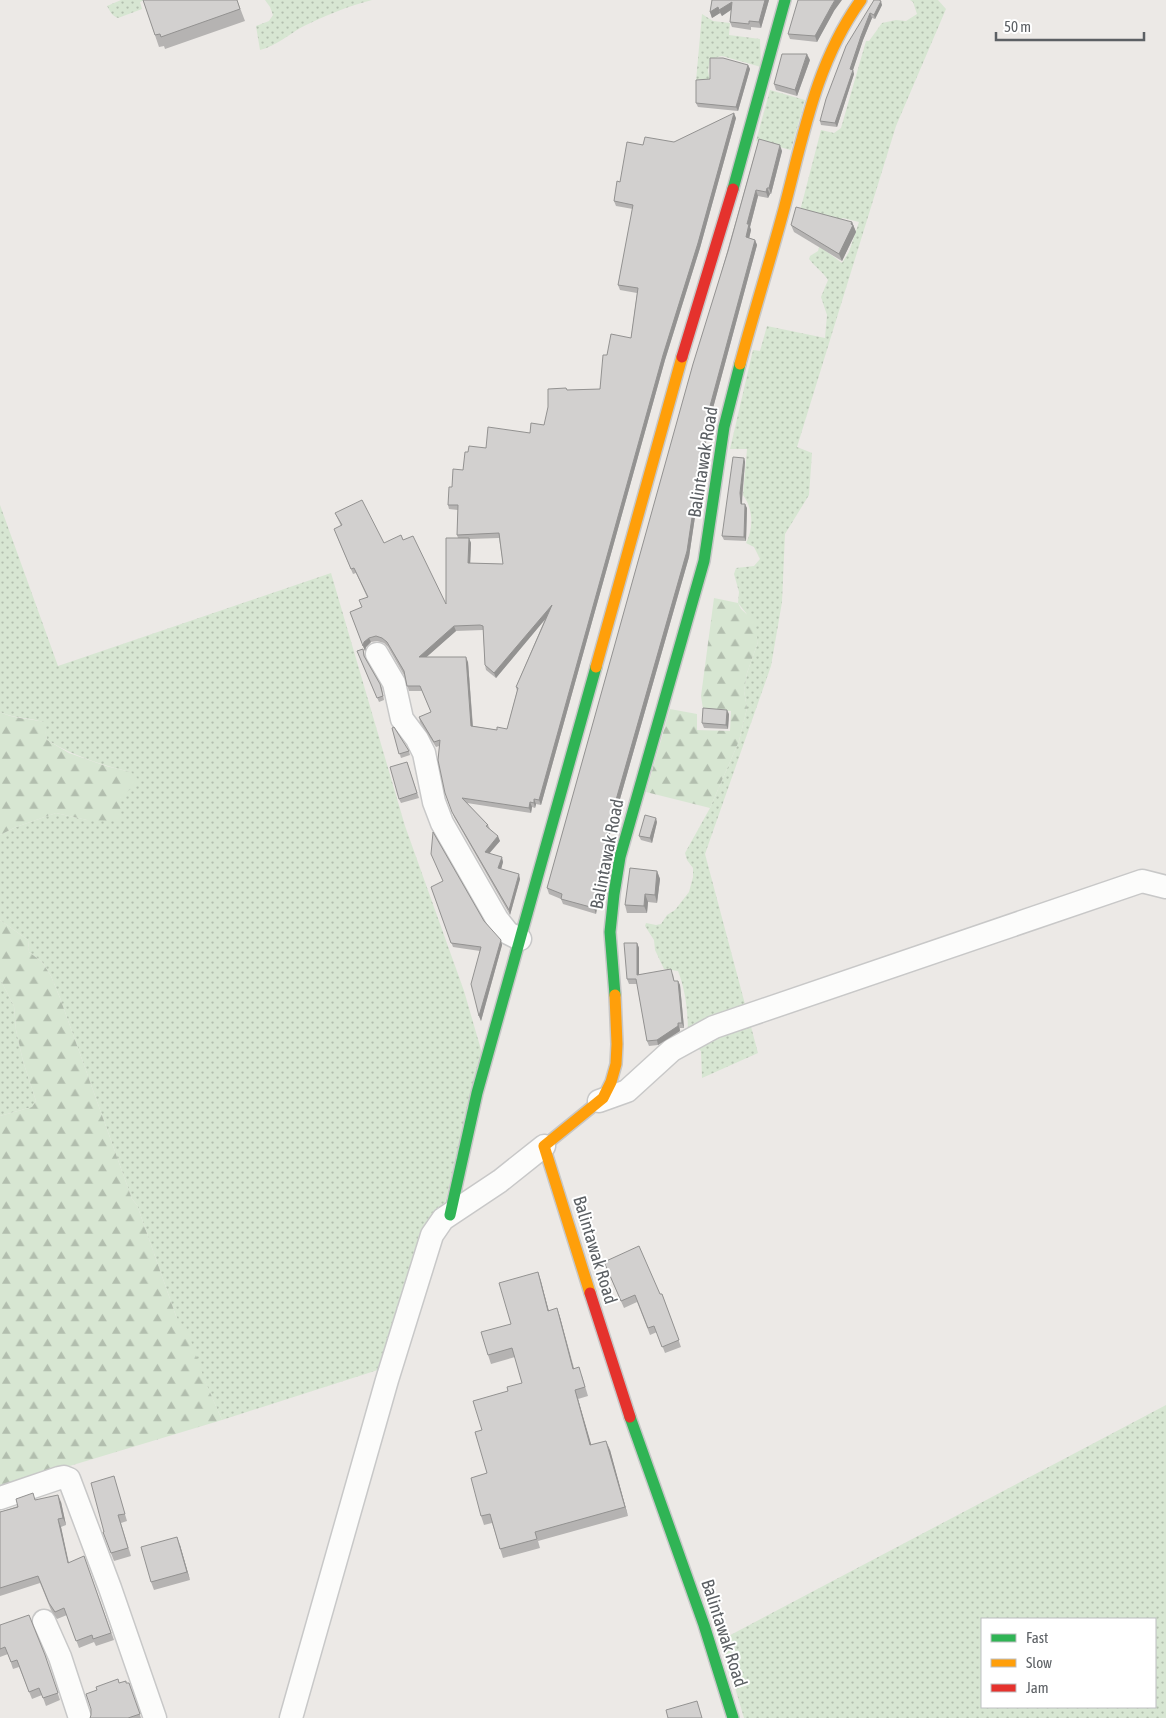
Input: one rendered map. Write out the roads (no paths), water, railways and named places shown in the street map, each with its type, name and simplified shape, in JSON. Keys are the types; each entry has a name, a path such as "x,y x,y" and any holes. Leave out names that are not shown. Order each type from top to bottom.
{"street":[{"path":"450,1215 477,1093 680,365 710,268 785,0"},
{"name":"Balintawak Road","path":"733,1718 704,1625 617,1380 544,1146 599,1101 609,1088 616,1057 617,1034 610,943 613,906 623,845 704,560 710,533 724,427 813,101 834,45 846,20 861,0"},
{"path":"377,654 394,683 402,720 417,739 424,752 434,802 442,823 497,919 508,933 520,939"},
{"path":"599,1101 627,1091 672,1050 714,1027 1142,881 1166,887"},
{"path":"291,1718 387,1380 434,1231 440,1222 500,1181 544,1146"},
{"path":"0,1498 59,1478 70,1479 155,1718"},
{"path":"44,1621 60,1657 80,1718"}]}
